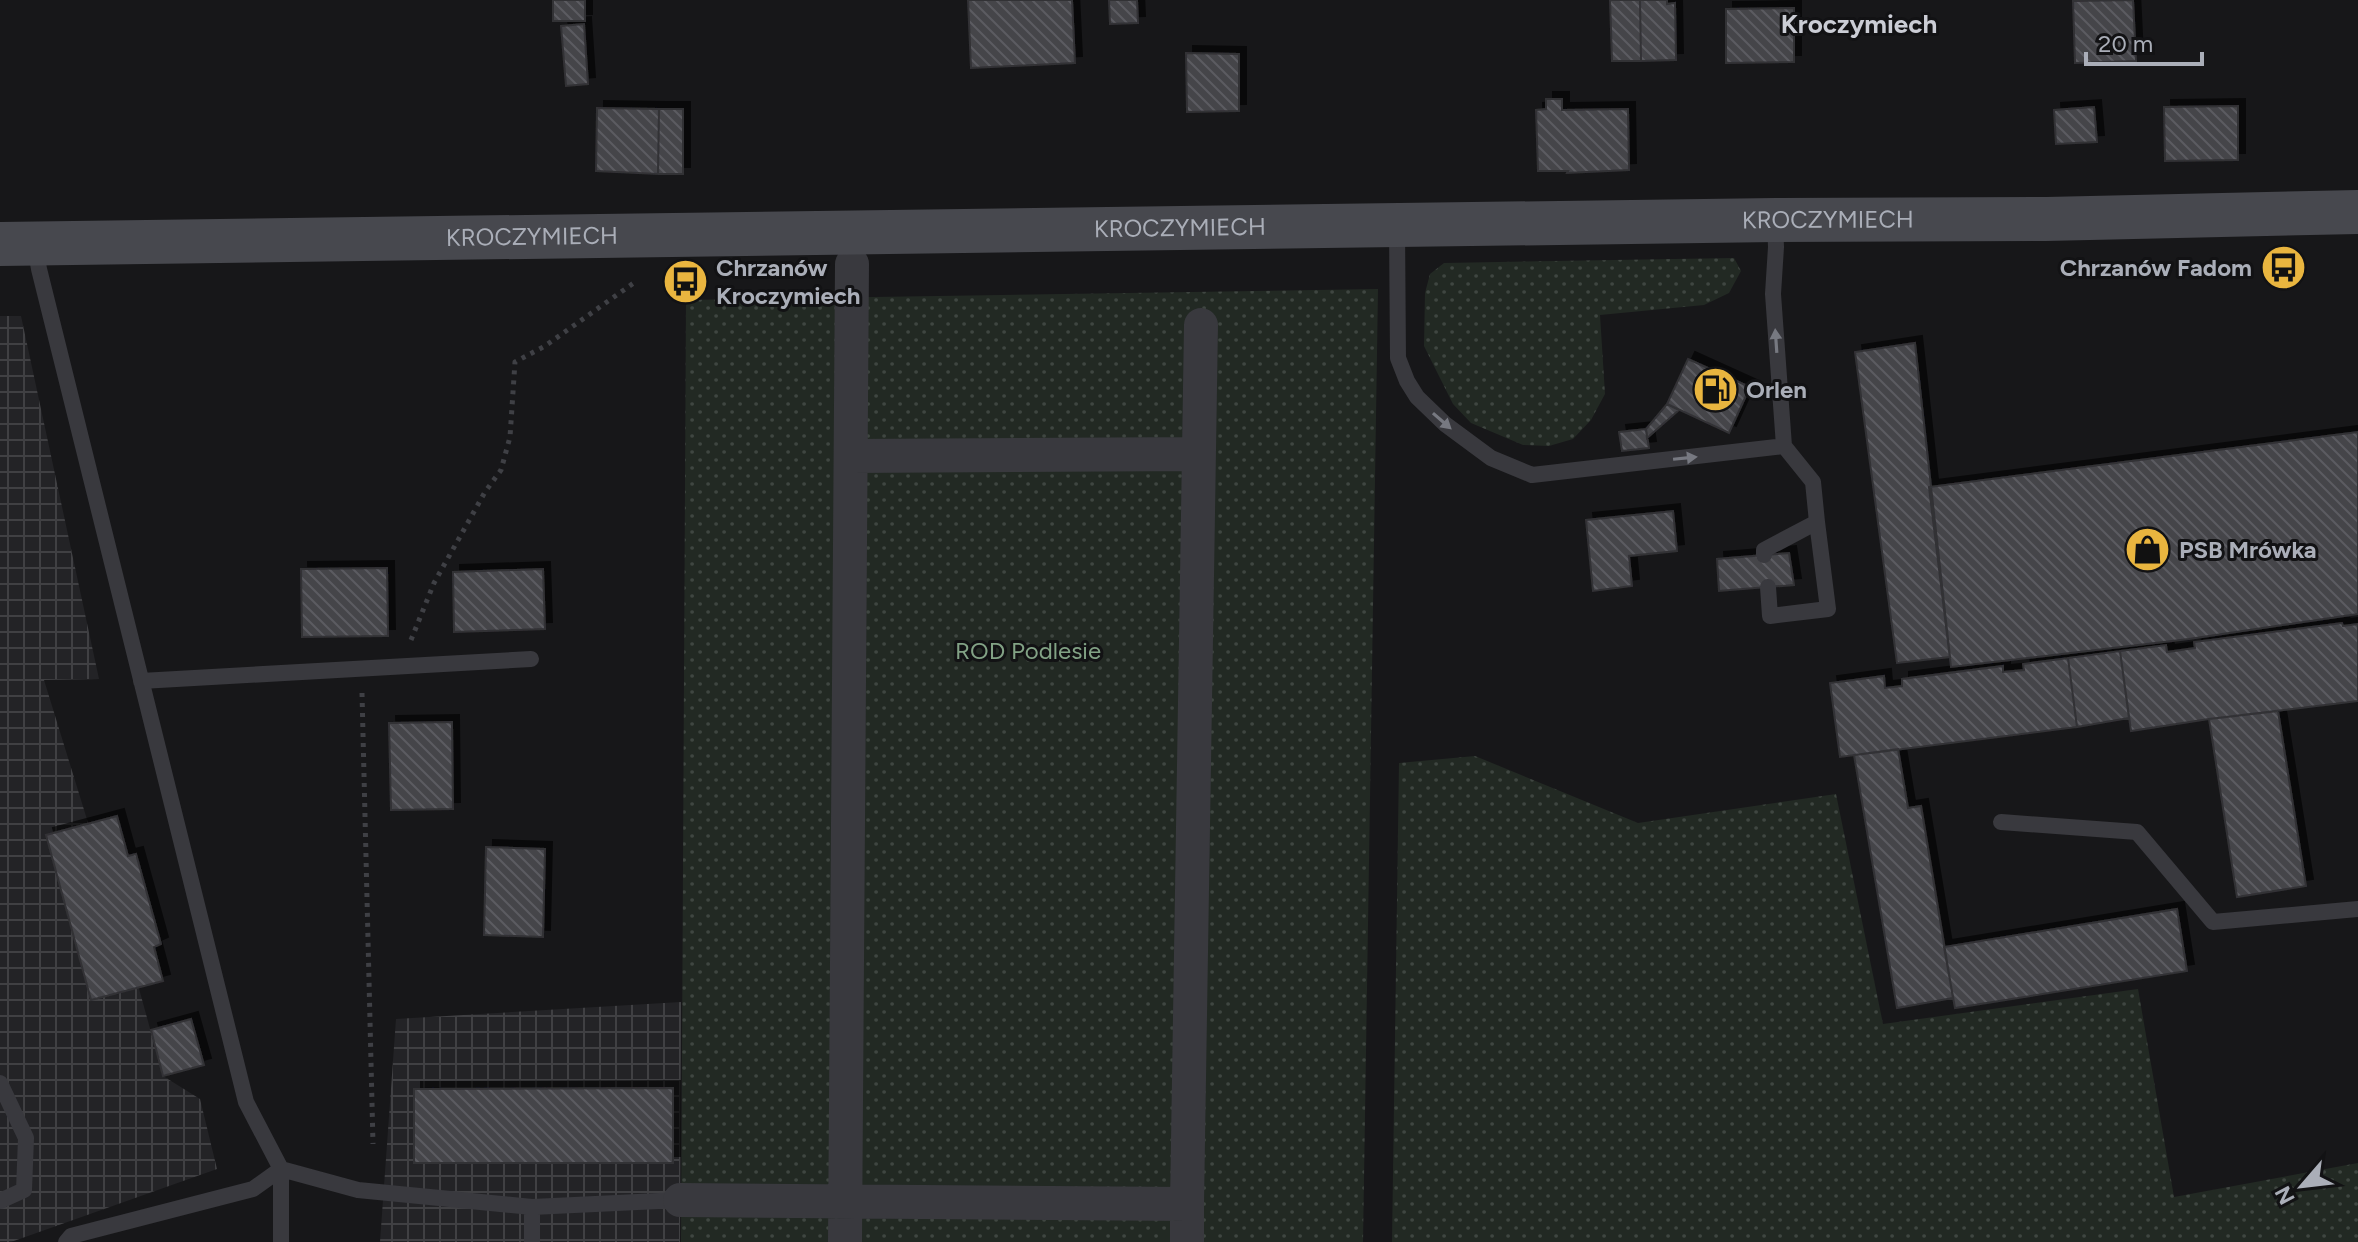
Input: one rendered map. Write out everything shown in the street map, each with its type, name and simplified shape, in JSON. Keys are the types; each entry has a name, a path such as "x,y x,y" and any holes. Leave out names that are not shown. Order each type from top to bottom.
{"main road":[{"name":"KROCZYMIECH","path":"18,244 2046,219 2358,212"}],"street":[{"path":"845,1242 852,264"},
{"path":"1187,1242 1201,325"},
{"path":"851,456 1199,454"},
{"path":"680,1200 1187,1204"}],"lane":[{"path":"1768,587 1770,616 1828,609 1813,482 1784,446 1773,294 1775,220"},
{"path":"1397,226 1398,358 1407,381 1417,397 1445,424 1491,458 1532,475 1784,446"},
{"path":"18,244 39,269 246,1102 281,1169 281,1242"},
{"path":"1764,555 1764,550 1817,522"},
{"path":"141,681 531,659"},
{"path":"2001,822 2137,832 2213,922 2358,909"},
{"path":"0,1083 26,1138 24,1190 0,1201"},
{"path":"281,1169 358,1190 532,1207 680,1200"},
{"path":"66,1242 71,1236 253,1189 281,1169"},
{"path":"532,1207 532,1242"}],"path":[{"path":"400,666 434,583 485,492 501,470 510,437 515,362 545,346 635,282"},
{"path":"361,668 373,1144"}],"shaded area":[{"path":"0,316 21,316 99,679 44,680 163,1076 200,1099 217,1169 11,1242 0,1242"},
{"path":"681,1002 680,1242 380,1242 396,1019"}],"green space":[{"path":"1734,258 1741,271 1729,293 1704,305 1600,315 1605,394 1591,420 1573,439 1549,446 1523,445 1471,423 1453,404 1424,346 1425,293 1430,274 1444,263"},
{"name":"ROD Podlesie","path":"1378,289 1363,1242 681,1242 686,300"},
{"path":"1475,756 1638,823 1836,794 1883,1024 2138,989 2174,1197 2358,1163 2358,1242 1392,1242 1399,763"}],"building":[{"path":"553,0 585,0 585,21 553,21"},
{"path":"968,0 1072,0 1075,63 971,68"},
{"path":"1109,0 1137,0 1138,23 1110,24"},
{"path":"1610,0 1640,0 1641,61 1612,61"},
{"path":"1640,0 1675,3 1676,60 1641,61"},
{"path":"2133,0 2136,61 2075,63 2073,1"},
{"path":"1794,8 1794,62 1726,63 1726,9"},
{"path":"584,24 588,84 566,86 561,26"},
{"path":"1186,53 1239,54 1239,111 1187,112"},
{"path":"1546,99 1562,99 1562,110 1628,109 1629,170 1538,171 1536,110 1546,109"},
{"path":"2238,106 2238,160 2165,161 2164,107"},
{"path":"2094,107 2097,142 2056,144 2054,110"},
{"path":"597,108 659,109 658,174 596,171"},
{"path":"659,109 683,109 683,174 658,174"},
{"path":"1915,343 1950,657 1897,663 1855,352"},
{"path":"1688,359 1750,387 1729,433 1667,404"},
{"path":"1667,404 1679,410 1647,438 1646,429"},
{"path":"1646,429 1649,448 1622,451 1619,432"},
{"name":"PSB Mrówka","path":"2358,432 2358,614 2189,639 1951,667 1929,487"},
{"path":"1673,511 1677,551 1629,556 1632,586 1593,591 1586,520"},
{"path":"1789,553 1794,585 1719,591 1717,559"},
{"path":"387,568 388,636 302,637 301,569"},
{"path":"543,569 545,629 454,632 453,572"},
{"path":"2342,623 2343,626 2358,624 2358,701 2131,731 2120,651 2166,645 2167,652 2195,648 2194,642"},
{"path":"2120,651 2129,718 2077,727 2068,658"},
{"path":"2068,658 2077,727 1840,757 1830,683 1884,676 1885,688 1902,686 1902,679 2003,666 2003,672 2024,670 2023,664"},
{"path":"2278,711 2306,886 2237,897 2209,719"},
{"path":"452,722 453,809 391,810 389,723"},
{"path":"1898,749 1908,808 1921,806 1953,998 1897,1008 1854,755"},
{"path":"117,816 128,856 136,854 161,944 154,947 163,981 91,1000 46,835"},
{"path":"486,847 545,849 543,937 484,935"},
{"path":"2177,909 2187,971 1955,1008 1944,947"},
{"path":"191,1019 204,1065 163,1076 151,1030"},
{"path":"673,1088 673,1163 414,1163 414,1089"}],"place":[{"name":"Chrzanów Fadom","path":"2283,268"},
{"name":"Chrzanów Kroczymiech","path":"685,282"},
{"name":"Orlen","path":"1715,390"},
{"name":"PSB Mrówka","path":"2148,550"}],"district":[{"name":"Kroczymiech","path":"1859,24"}]}
